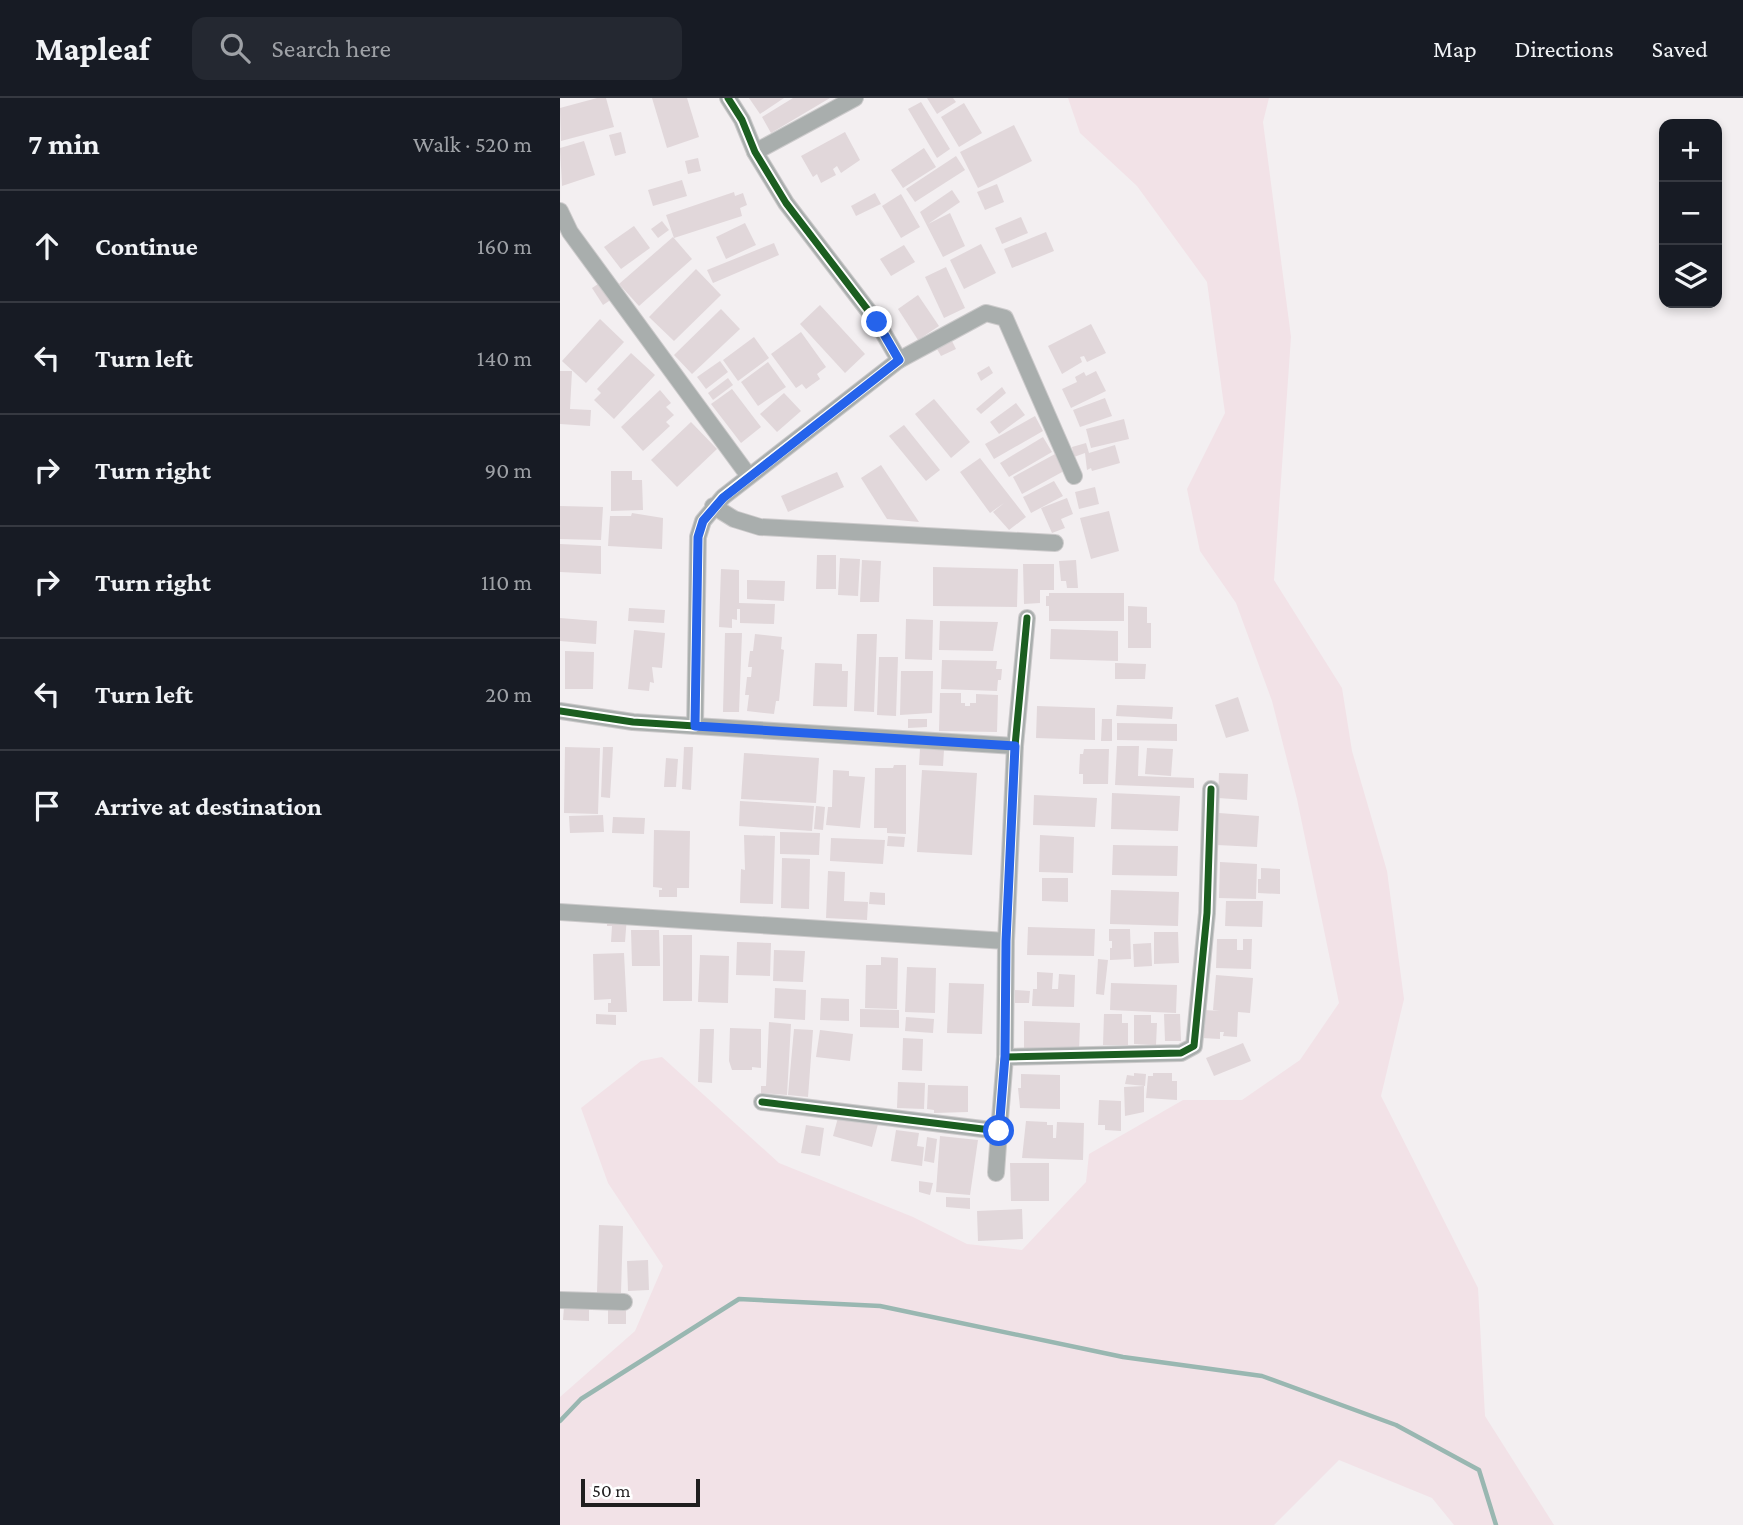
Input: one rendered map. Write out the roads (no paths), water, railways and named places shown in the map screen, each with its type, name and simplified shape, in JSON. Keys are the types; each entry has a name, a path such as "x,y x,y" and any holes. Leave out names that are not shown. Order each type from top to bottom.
{"street":[{"path":"728,98 742,120 755,152 786,203 877,322 899,360"},
{"path":"755,152 855,98"},
{"path":"560,211 570,232 748,475"},
{"path":"695,726 698,537 703,521 713,506 748,475 899,360 985,313 1005,318 1074,476"},
{"path":"713,506 734,519 760,527 1055,543"},
{"path":"996,1173 1005,1056 1006,941 1015,746 1027,618"},
{"path":"560,710 633,722 1015,746"},
{"path":"1005,1056 1181,1053 1194,1046 1207,913 1211,789"},
{"path":"560,912 1006,941"},
{"path":"762,1102 999,1131"},
{"path":"560,1300 624,1302"}],"waterway":[{"path":"560,1421 581,1399 739,1299 880,1306 1123,1357 1262,1376 1396,1425 1479,1470 1496,1525"}]}
